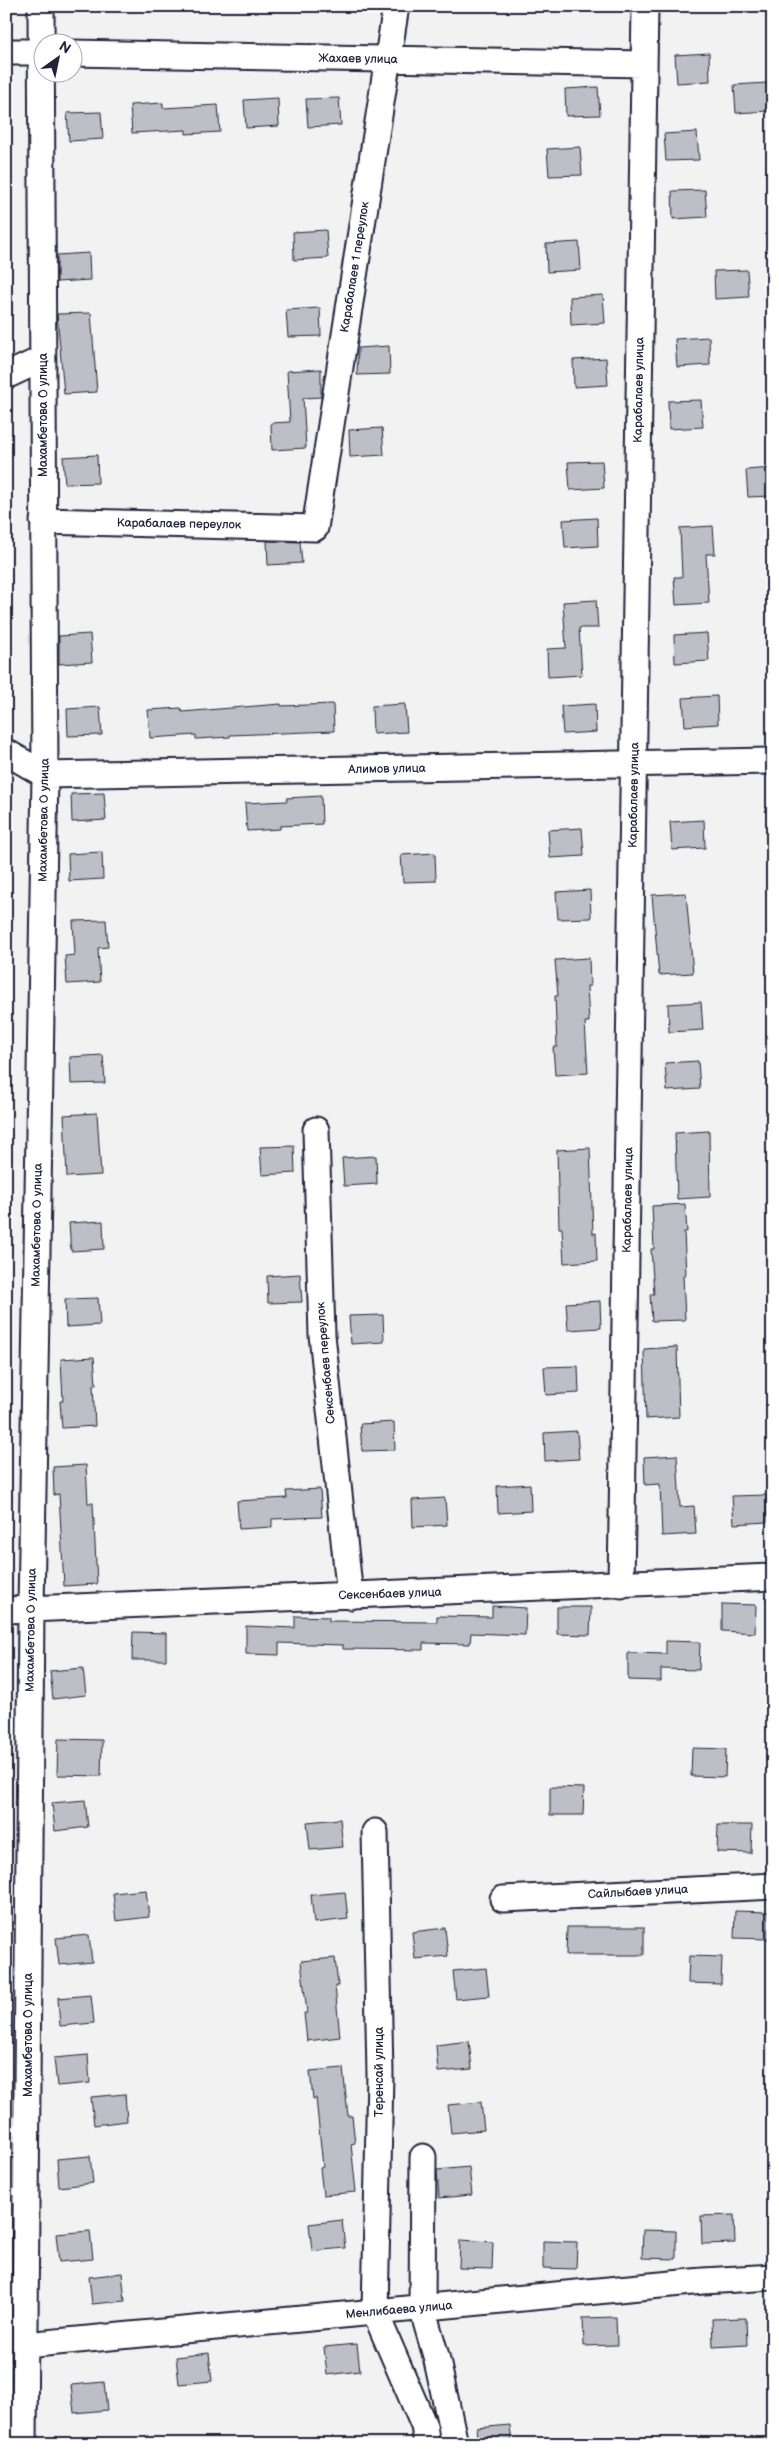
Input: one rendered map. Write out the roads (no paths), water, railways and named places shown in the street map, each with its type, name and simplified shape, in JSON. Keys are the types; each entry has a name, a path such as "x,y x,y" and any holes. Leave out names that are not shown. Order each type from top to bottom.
{"street":[{"name":"Махамбетова О улица","path":"41,6 41,32"},
{"name":"Карабалаев 1 переулок","path":"315,528 396,6"},
{"name":"Карабалаев улица","path":"621,1585 635,765 645,6"},
{"path":"6,52 32,52"},
{"name":"Жахаев улица","path":"82,53 643,64"},
{"name":"Махамбетова О улица","path":"24,2444 31,1609 45,774 41,82"},
{"path":"6,376 42,360"},
{"name":"Карабалаев переулок","path":"43,521 315,528"},
{"path":"6,752 45,774"},
{"name":"Алимов улица","path":"45,774 635,765 773,761"},
{"name":"Сексенбаев переулок","path":"316,1130 322,1335 350,1596"},
{"name":"Сексенбаев улица","path":"6,1610 773,1577"},
{"name":"Теренсай улица","path":"375,2312 380,2074 376,1832"},
{"name":"Сайлыбаев улица","path":"503,1899 773,1886"},
{"path":"423,2157 422,2308 436,2356 455,2444"},
{"name":"Менлибаева улица","path":"25,2345 702,2281 773,2276"},
{"path":"375,2312 424,2426 427,2444"}]}
